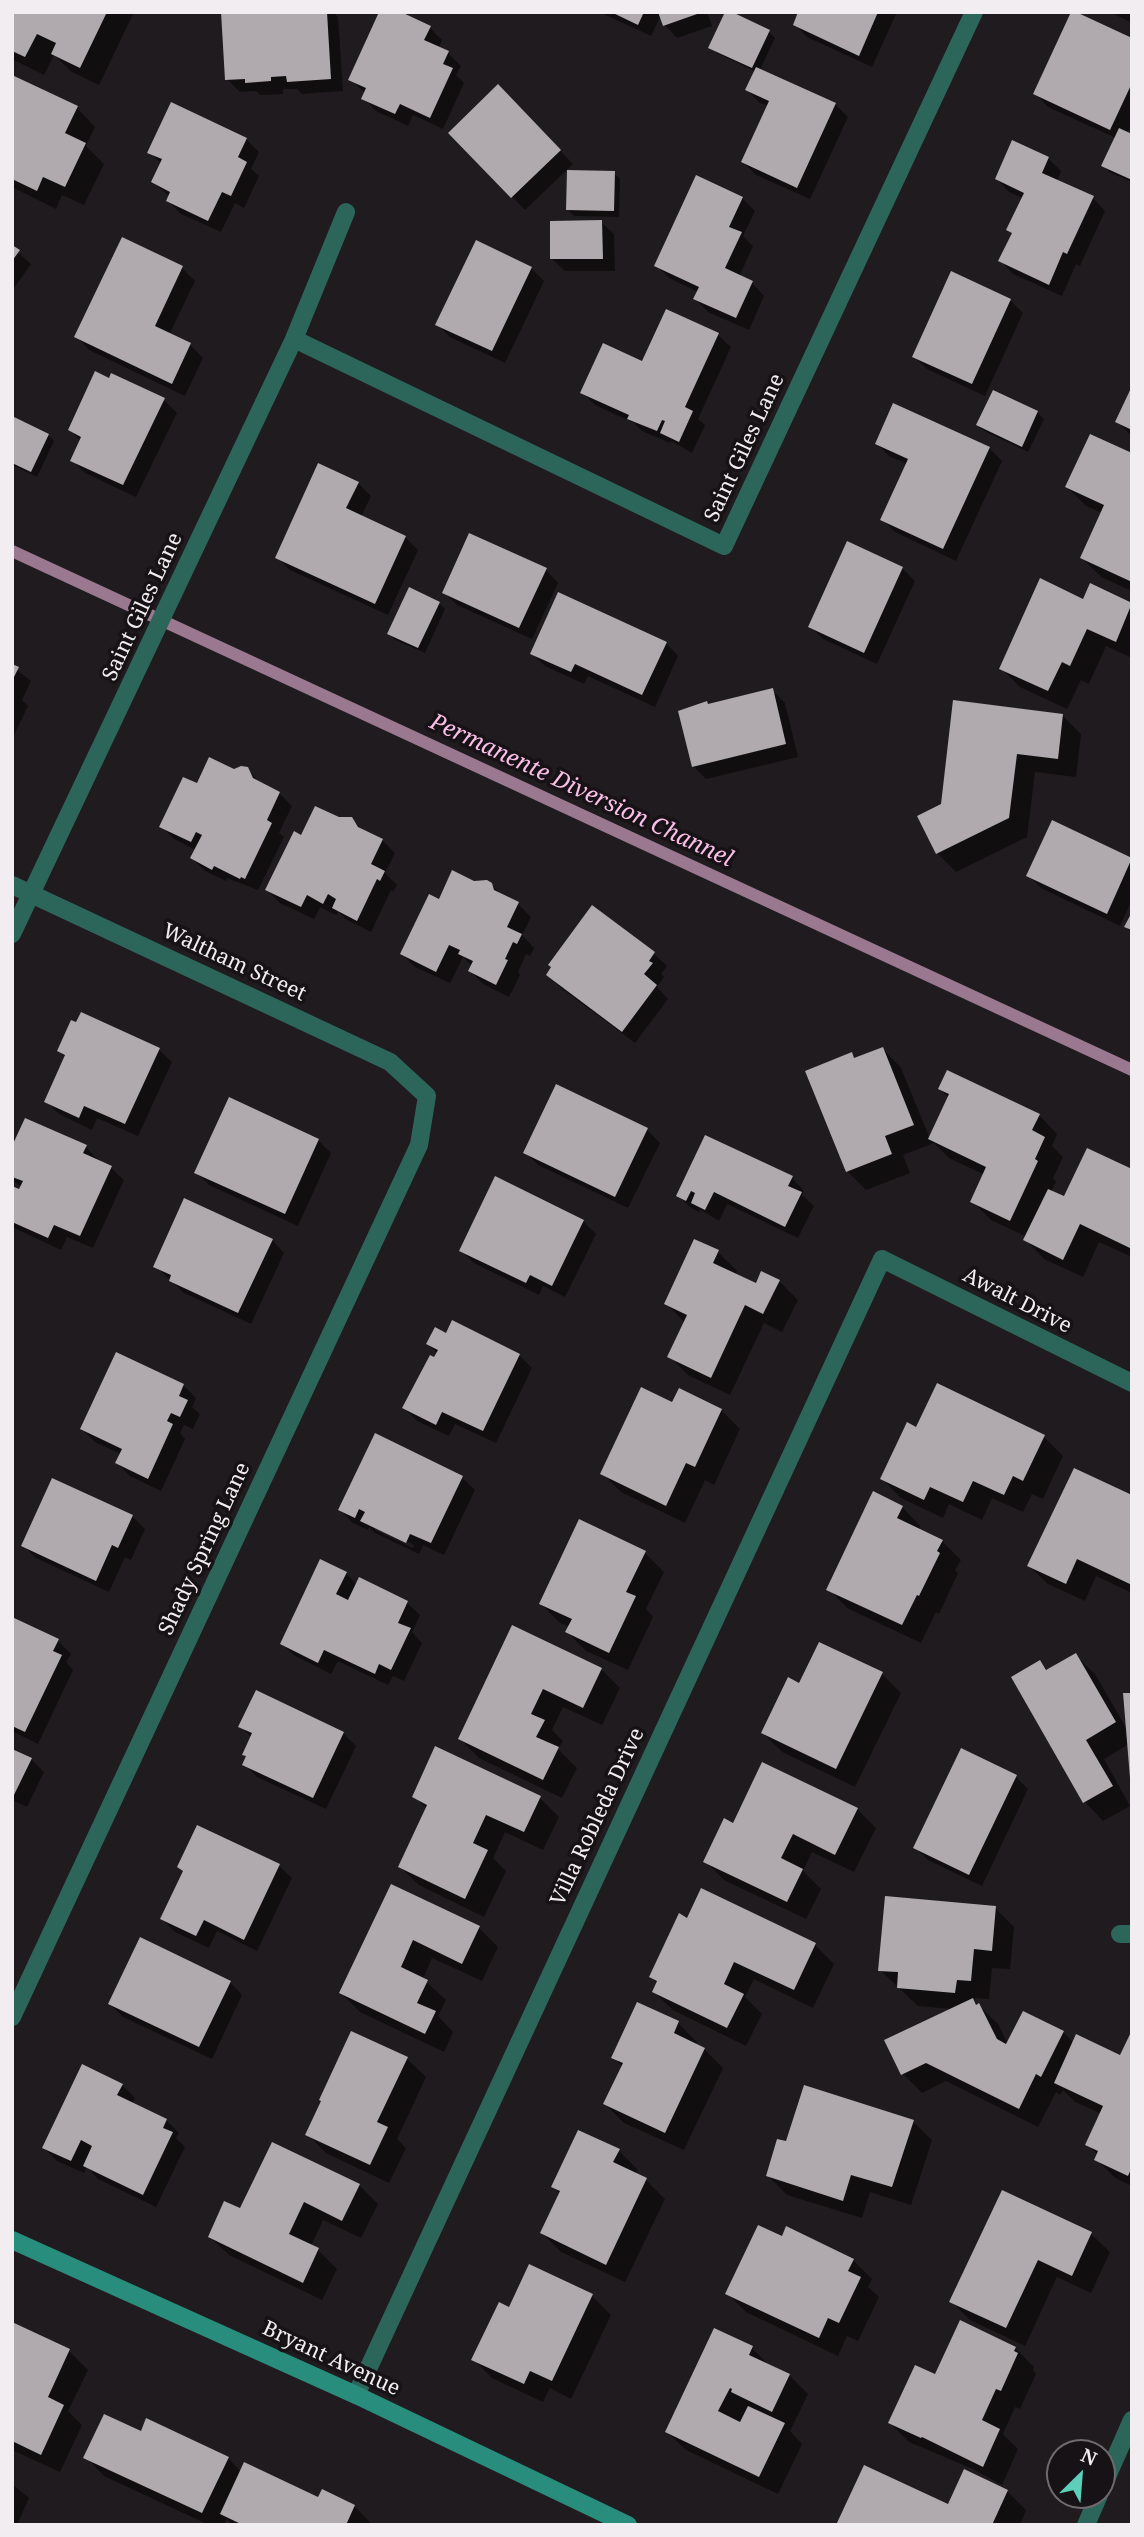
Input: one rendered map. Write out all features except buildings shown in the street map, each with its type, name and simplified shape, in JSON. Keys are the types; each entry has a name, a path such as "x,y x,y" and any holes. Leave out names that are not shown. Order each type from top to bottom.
{"street":[{"name":"Saint Giles Lane","path":"294,339 724,546 974,12"},
{"name":"Saint Giles Lane","path":"12,934 294,339 346,212"},
{"name":"Waltham Street","path":"12,885 390,1062 426,1096"},
{"name":"Shady Spring Lane","path":"12,2017 419,1145 426,1096"},
{"name":"Awalt Drive","path":"883,1259 1132,1383"},
{"name":"Villa Robleda Drive","path":"356,2395 883,1259"},
{"name":"Bryant Avenue","path":"12,2240 356,2395 628,2525"},
{"path":"1116,2456 1132,2420"}],"waterway":[{"name":"Permanente Diversion Channel","path":"12,551 1132,1070"}]}
